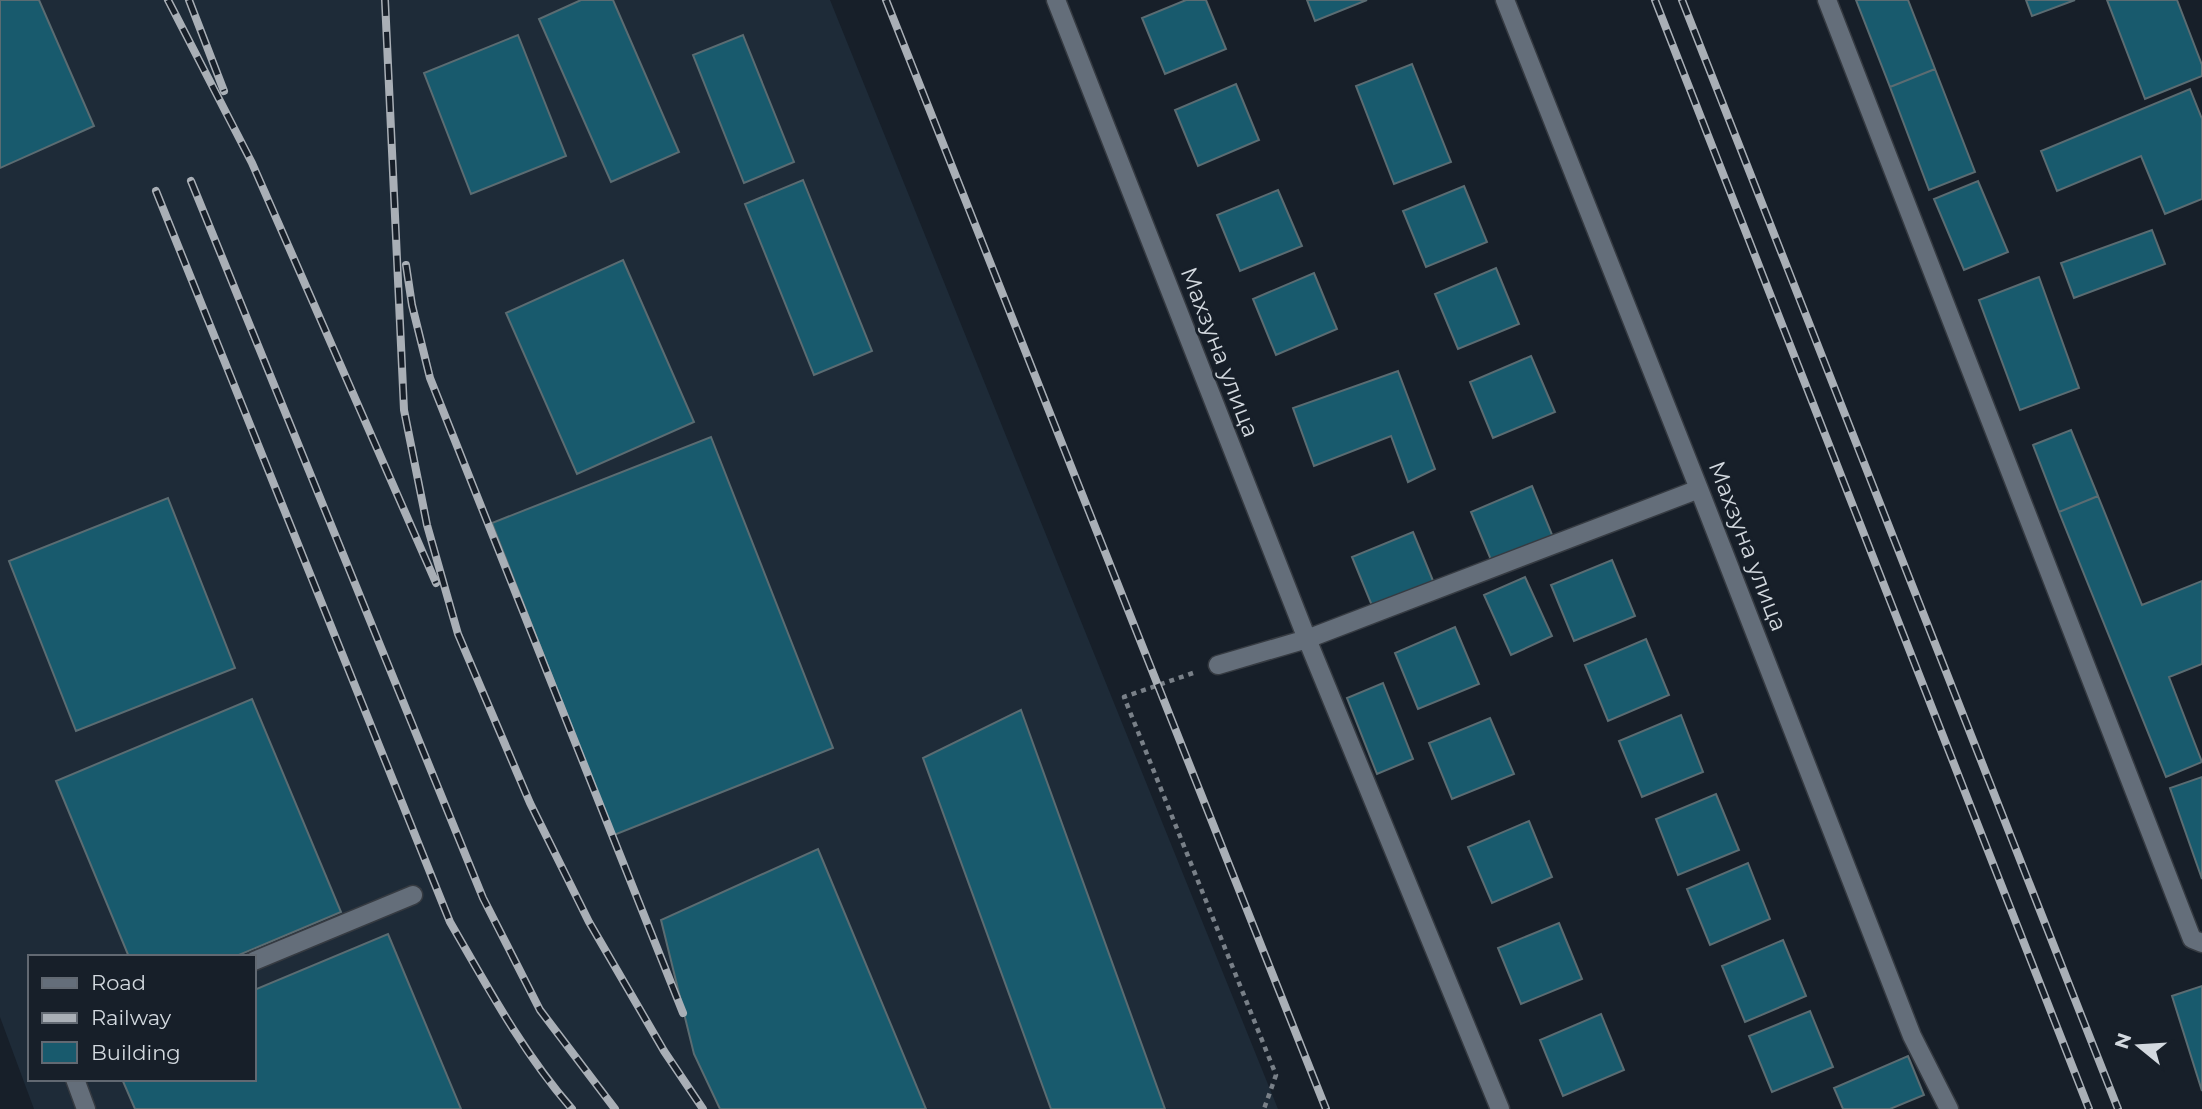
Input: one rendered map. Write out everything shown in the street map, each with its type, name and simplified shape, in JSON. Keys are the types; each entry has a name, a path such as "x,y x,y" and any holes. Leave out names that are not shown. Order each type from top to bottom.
{"street":[{"name":"Махзуна улица","path":"1056,0 1307,639 1500,1109"},
{"name":"Махзуна улица","path":"1505,0 1912,1036 1949,1109"},
{"path":"1827,0 2192,939 2202,943"},
{"path":"1217,665 1307,639 1699,489"},
{"path":"256,960 413,895"},
{"path":"76,1081 86,1109"}],"path":[{"path":"1217,665 1124,697 1276,1075 1264,1109"}],"shaded area":[{"path":"0,0 830,0 1278,1109 34,1109 0,1017"}],"building":[{"path":"0,0 39,0 94,126 0,168"},
{"path":"581,0 613,0 679,152 611,182 539,19"},
{"path":"1186,0 1206,0 1226,49 1165,74 1142,18"},
{"path":"1307,0 1367,0 1315,21"},
{"path":"1856,0 1908,0 1935,69 1890,87"},
{"path":"2026,0 2075,0 2032,16"},
{"path":"2107,0 2177,0 2202,65 2202,76 2145,99"},
{"path":"518,35 566,156 471,194 424,73"},
{"path":"743,35 794,162 744,183 693,55"},
{"path":"1412,64 1451,162 1394,184 1356,86"},
{"path":"1935,69 1975,172 1929,190 1890,87"},
{"path":"1236,84 1259,140 1198,166 1175,110"},
{"path":"2190,89 2202,119 2202,199 2165,214 2141,156 2057,191 2041,151"},
{"path":"803,180 872,351 814,375 745,204"},
{"path":"1978,181 2008,252 1964,270 1934,199"},
{"path":"1464,186 1487,242 1426,267 1403,211"},
{"path":"1278,190 1302,246 1240,271 1217,215"},
{"path":"2152,230 2165,264 2074,298 2061,263"},
{"path":"623,260 694,422 577,474 506,313"},
{"path":"1496,268 1519,324 1458,349 1435,294"},
{"path":"1314,273 1337,329 1276,355 1253,299"},
{"path":"2039,277 2079,388 2020,410 1979,300"},
{"path":"1531,356 1555,412 1493,438 1470,382"},
{"path":"1398,371 1435,469 1408,482 1391,436 1314,466 1293,408"},
{"path":"2071,430 2098,496 2059,512 2033,445"},
{"path":"711,437 833,748 614,835 492,523"},
{"path":"1532,486 1555,542 1494,567 1471,512"},
{"path":"2098,496 2142,605 2202,581 2202,664 2169,677 2202,762 2166,777 2059,512"},
{"path":"168,498 235,668 76,731 9,561"},
{"path":"1413,532 1436,588 1375,613 1352,557"},
{"path":"1612,560 1635,616 1574,641 1551,585"},
{"path":"1525,577 1552,636 1511,655 1484,595"},
{"path":"1455,627 1479,684 1418,709 1395,653"},
{"path":"1646,639 1669,695 1608,721 1585,665"},
{"path":"1383,683 1413,759 1377,774 1347,698"},
{"path":"252,699 341,912 239,955 128,955 56,781"},
{"path":"1021,710 1165,1109 1051,1109 923,758"},
{"path":"1681,715 1703,772 1642,797 1619,741"},
{"path":"1490,718 1514,774 1452,799 1429,743"},
{"path":"2202,777 2202,879 2170,788"},
{"path":"1716,794 1739,850 1678,875 1656,819"},
{"path":"1529,821 1552,877 1492,903 1468,847"},
{"path":"818,849 926,1109 720,1109 694,1054 661,920"},
{"path":"1748,863 1770,919 1710,945 1687,889"},
{"path":"1559,923 1582,979 1521,1004 1498,948"},
{"path":"388,934 461,1109 135,1109 123,1081 256,1081 256,989"},
{"path":"1783,940 1806,996 1745,1022 1722,966"},
{"path":"2202,986 2202,1091 2172,996"},
{"path":"1810,1011 1833,1067 1772,1092 1749,1036"},
{"path":"1601,1014 1624,1070 1563,1096 1540,1040"},
{"path":"1908,1056 1924,1095 1890,1109 1843,1109 1834,1088"}],"railway":[{"path":"168,0 252,163 436,583"},
{"path":"189,0 224,91"},
{"path":"385,0 404,410 427,525 458,634 530,803 589,922 664,1051 703,1109"},
{"path":"886,0 1326,1109"},
{"path":"1655,0 2089,1109"},
{"path":"1682,0 2118,1109"},
{"path":"191,181 483,898 540,1010 615,1109"},
{"path":"156,191 450,922 537,1065 572,1109"},
{"path":"406,265 412,305 430,378 683,1013"}]}
